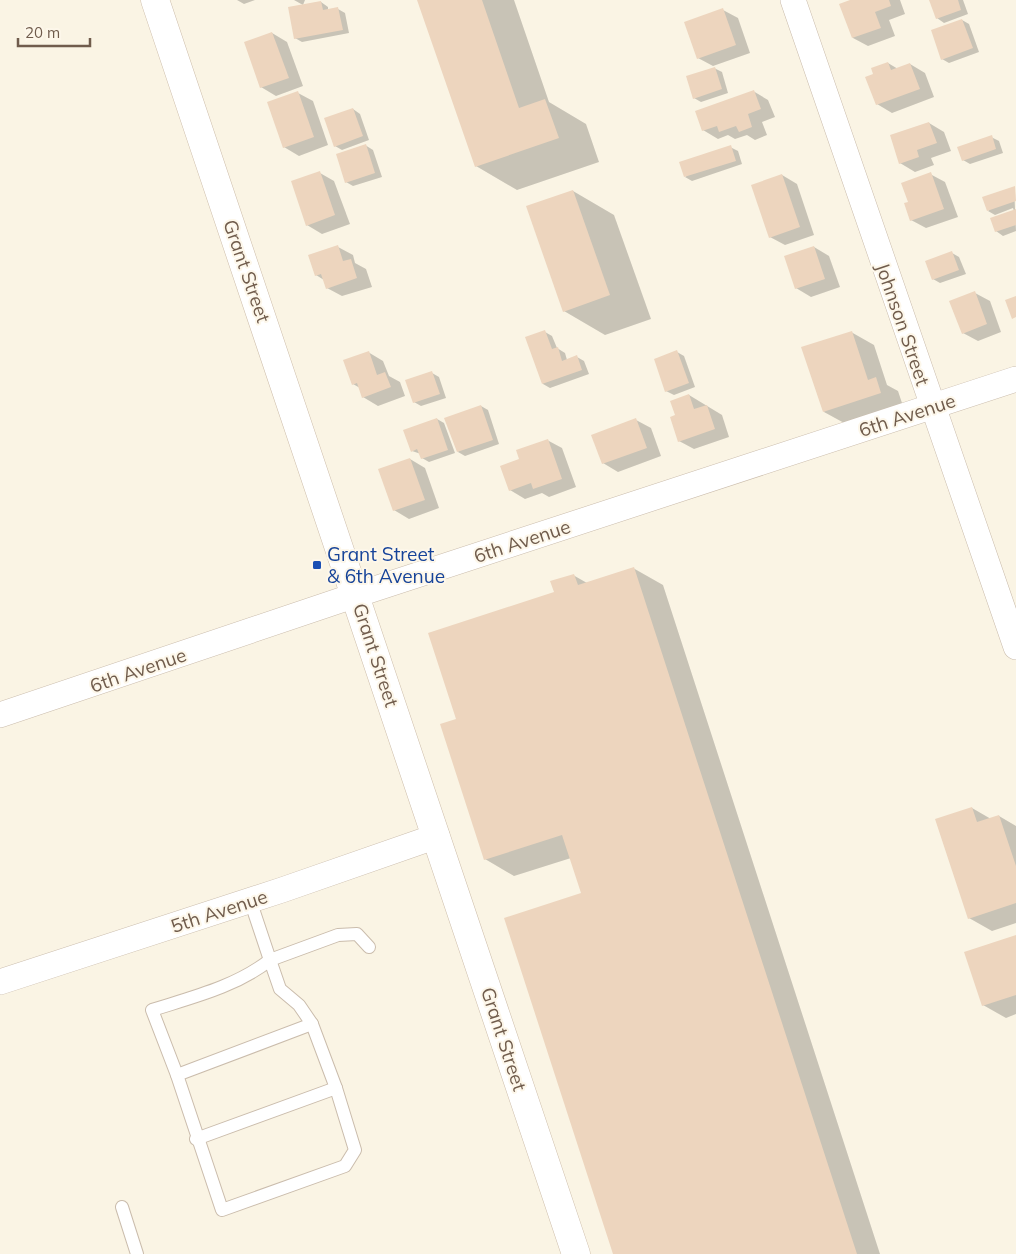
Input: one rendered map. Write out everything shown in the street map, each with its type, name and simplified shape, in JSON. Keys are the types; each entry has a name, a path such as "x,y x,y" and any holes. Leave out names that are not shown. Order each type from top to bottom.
{"street":[{"name":"Grant Street","path":"155,0 576,1254"},
{"name":"Johnson Street","path":"793,0 931,407 1016,647"},
{"name":"6th Avenue","path":"0,715 356,595 1016,379"},
{"name":"5th Avenue","path":"0,982 437,836"}],"lane":[{"path":"250,900 270,960 280,989 299,1005 312,1024 336,1088 354,1150 345,1166 222,1210 196,1139 177,1075 152,1010 218,989 250,975 270,960 338,935 357,934 369,947"},
{"path":"177,1075 312,1024"},
{"path":"196,1139 336,1088"},
{"path":"122,1207 137,1254"}],"building":[{"path":"417,0 482,0 519,108 545,99 559,138 475,167"},
{"path":"850,0 889,0 891,6 875,12 881,28 852,38 839,4"},
{"path":"929,0 958,0 961,10 936,19"},
{"path":"321,1 323,10 338,7 343,30 294,39 288,7"},
{"path":"723,8 736,45 697,59 684,22"},
{"path":"962,19 973,48 941,60 931,30"},
{"path":"272,32 289,78 260,88 244,42"},
{"path":"888,62 891,70 910,63 920,89 876,105 865,77 873,74 871,68"},
{"path":"715,67 722,89 693,99 686,76"},
{"path":"754,90 761,109 748,114 752,127 739,132 736,126 719,132 717,126 702,131 695,111"},
{"path":"298,91 314,137 283,148 267,102"},
{"path":"353,108 363,136 334,147 324,118"},
{"path":"929,122 937,143 917,150 919,157 899,164 890,135"},
{"path":"992,135 996,149 962,161 957,147"},
{"path":"366,144 375,173 345,183 336,154"},
{"path":"731,145 736,161 684,177 679,162"},
{"path":"320,171 335,215 306,226 291,181"},
{"path":"931,172 944,209 910,221 904,203 908,202 901,183"},
{"path":"782,174 800,227 769,238 751,185"},
{"path":"1015,186 1016,201 987,211 982,197"},
{"path":"573,190 610,295 563,312 526,206"},
{"path":"1016,209 1016,225 995,232 990,218"},
{"path":"338,245 343,261 351,259 357,278 326,289 321,274 315,276 308,255"},
{"path":"814,246 825,279 795,289 784,256"},
{"path":"952,251 959,270 932,280 925,261"},
{"path":"975,291 987,324 962,334 949,301"},
{"path":"1016,296 1016,317 1012,319 1005,300"},
{"path":"545,330 552,349 558,347 562,361 577,355 582,370 542,384 525,337"},
{"path":"852,331 868,380 876,377 881,393 823,412 801,347"},
{"path":"677,350 689,383 665,392 654,359"},
{"path":"369,351 377,375 385,372 391,387 362,398 357,383 352,385 343,360"},
{"path":"432,371 440,394 413,403 405,380"},
{"path":"689,394 694,409 707,405 715,429 678,442 670,417 675,415 670,401"},
{"path":"481,405 493,440 457,452 444,418"},
{"path":"437,418 448,450 421,459 417,449 411,452 403,430"},
{"path":"636,418 647,448 602,464 591,435"},
{"path":"548,439 562,479 533,489 531,483 509,491 500,466 519,459 516,450"},
{"path":"410,458 425,500 393,511 378,469"},
{"path":"634,567 857,1254 613,1254 504,918 581,893 562,835 484,860 440,724 456,719 428,633 554,592 550,581 574,574 578,585"},
{"path":"972,807 977,822 999,815 1016,866 1016,903 968,919 935,819"},
{"path":"1016,935 1016,995 982,1006 964,952"}],"place":[{"name":"Grant Street & 6th Avenue","path":"317,565"}]}
